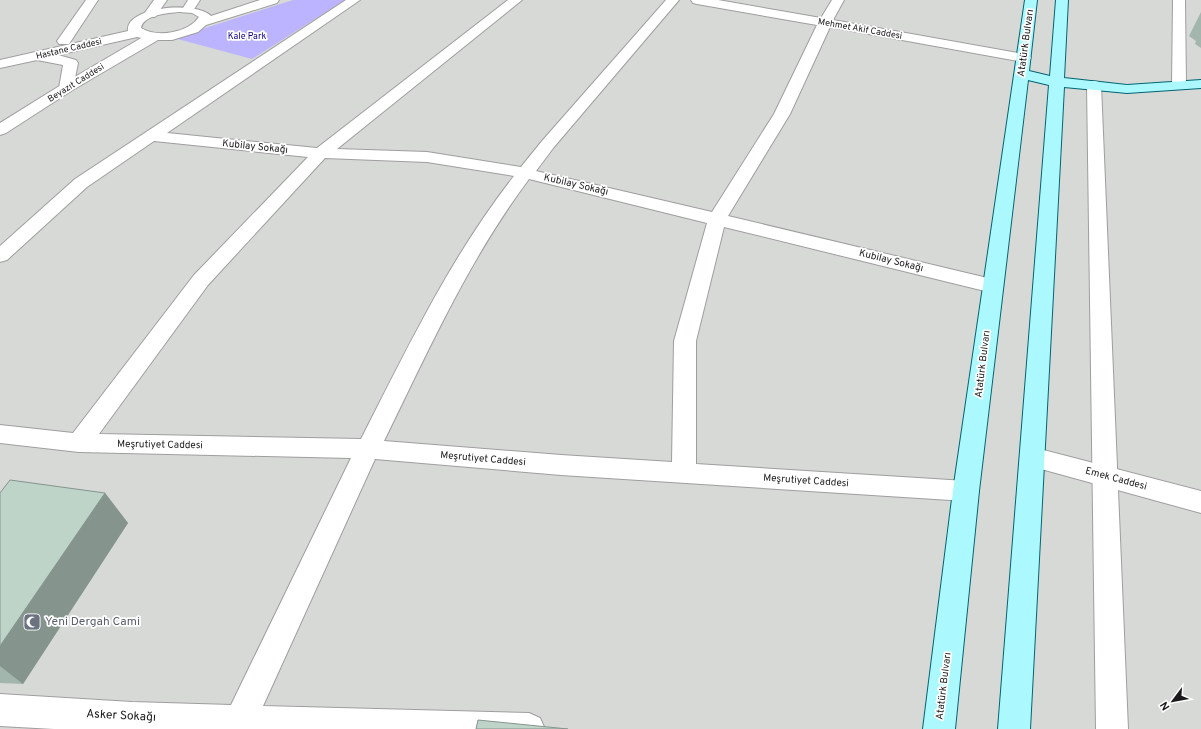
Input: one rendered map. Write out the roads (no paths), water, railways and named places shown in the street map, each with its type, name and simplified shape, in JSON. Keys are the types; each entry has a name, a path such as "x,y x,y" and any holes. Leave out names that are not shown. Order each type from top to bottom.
{"main road":[{"name":"Atatürk Bulvarı","path":"939,729 966,491 1031,0"},
{"path":"1014,729 1062,0"},
{"path":"1022,66 1057,82 1127,89 1201,84"}],"street":[{"path":"64,41 92,0"},
{"path":"161,0 137,28 153,37 183,33 204,22 273,0"},
{"path":"0,256 81,182 354,0"},
{"path":"79,443 201,280 321,154 516,0"},
{"path":"238,726 368,449 443,300 499,207 525,173 548,144 673,0"},
{"name":"Mehmet Akif Caddesi","path":"697,0 825,23 1022,66"},
{"path":"684,473 685,341 717,219 782,114 825,23 838,0"},
{"path":"1179,0 1179,85"},
{"path":"150,14 169,9 212,4"},
{"path":"192,6 204,14 204,22"},
{"name":"Hastane Caddesi","path":"0,54 137,28"},
{"name":"Hastane Caddesi","path":"0,64 30,58 137,28"},
{"name":"Beyazıt Caddesi","path":"0,130 66,88 153,37"},
{"path":"30,58 52,58 71,63 66,88"},
{"path":"1094,85 1112,729"},
{"name":"Kubilay Sokağı","path":"150,136 321,154 427,157 525,173 993,286"},
{"name":"Meşrutiyet Caddesi","path":"0,434 79,443 368,449 561,465 966,491"},
{"name":"Emek Caddesi","path":"1032,457 1201,502"},
{"name":"Asker Sokağı","path":"0,710 238,726 400,724 530,729"}],"place":[{"name":"Yeni Dergah Cami","path":"32,622"}],"park label":[{"name":"Kale Park","path":"247,36"}]}
